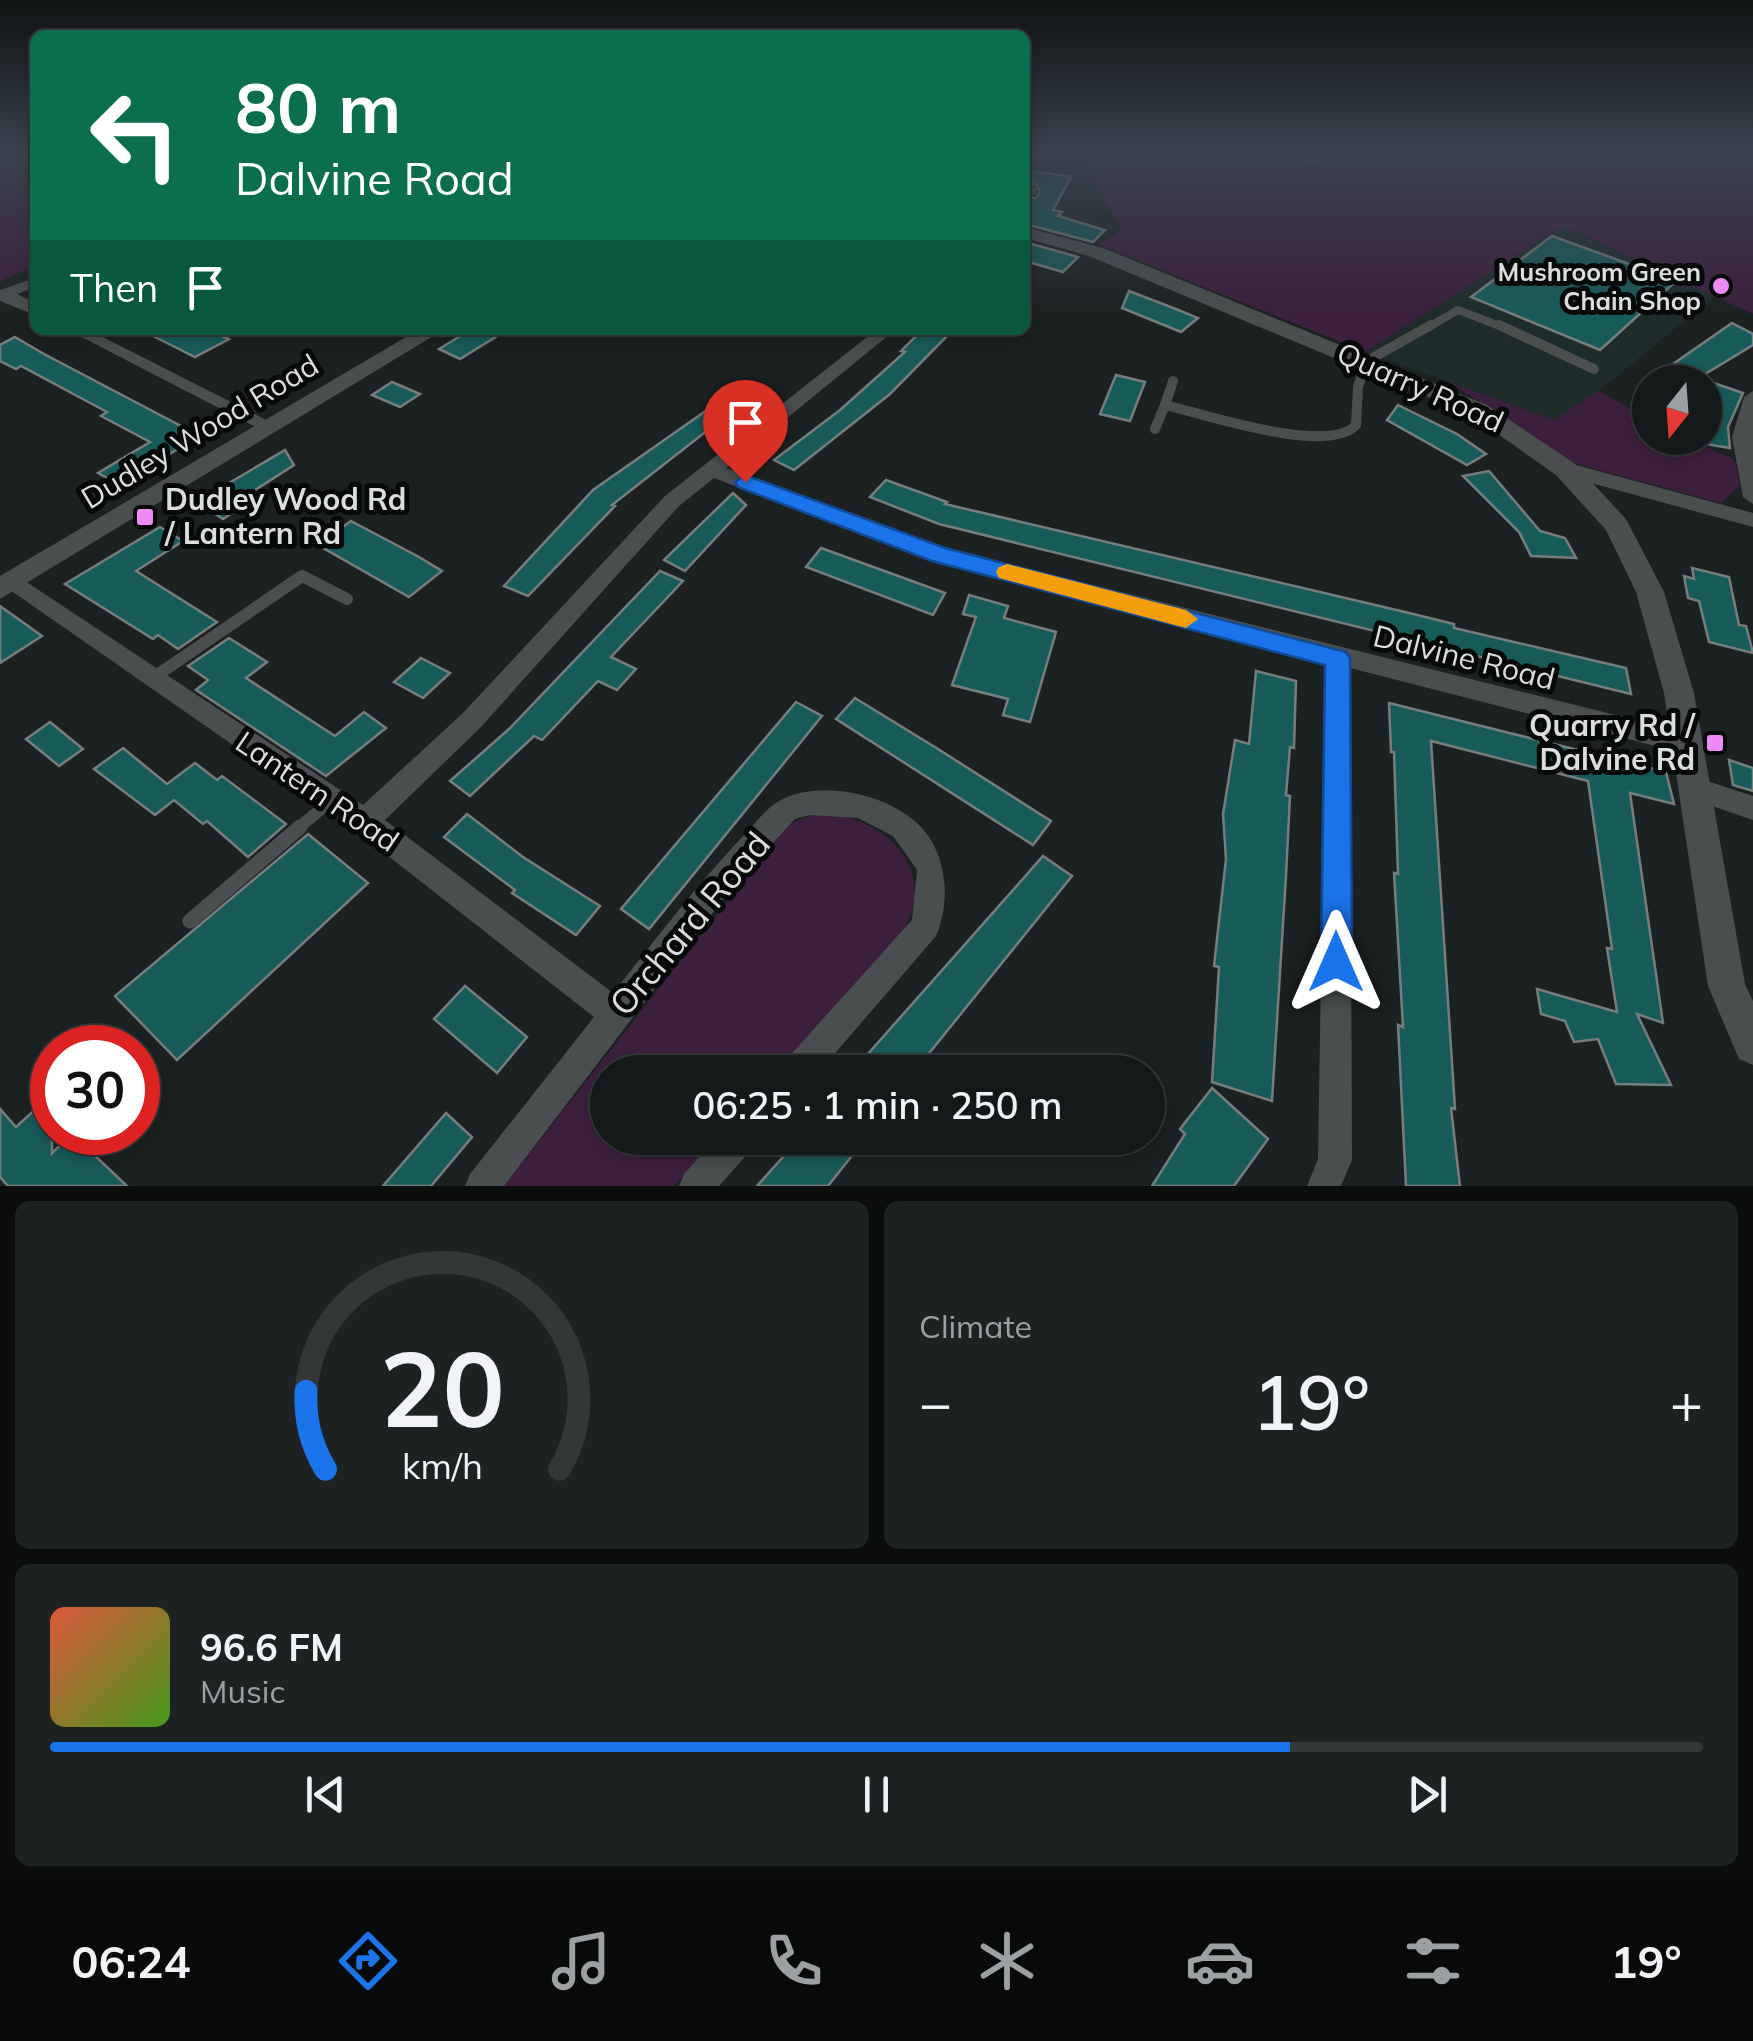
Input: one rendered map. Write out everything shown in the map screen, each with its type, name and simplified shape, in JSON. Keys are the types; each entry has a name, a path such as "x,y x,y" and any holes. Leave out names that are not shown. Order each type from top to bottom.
{"street":[{"name":"Quarry Road","path":"1030,233 1096,252 1478,410 1566,468 1617,525 1640,567 1678,693 1727,986 1753,1046"},
{"path":"2,295 30,283"},
{"path":"2,295 30,308"},
{"path":"86,335 270,428"},
{"name":"Dudley Wood Road","path":"5,586 425,335"},
{"path":"365,821 472,720 672,501 881,335"},
{"path":"1753,397 1748,442 1753,497"},
{"path":"1566,468 1753,520"},
{"name":"Dalvine Road","path":"712,470 940,555 1687,744"},
{"name":"Lantern Road","path":"5,586 365,821 615,1014"},
{"path":"1324,1186 1335,1160 1338,658"},
{"path":"1696,789 1753,808"},
{"name":"Orchard Road","path":"482,1186 724,876 786,810 810,803 861,806 904,826 932,869 926,926 813,1055"},
{"path":"696,1186 724,1155"}],"lane":[{"path":"1165,405 1301,435 1341,438 1352,432 1358,422 1358,391 1366,361 1458,310 1473,312 1594,370"},
{"path":"1155,428 1173,381"},
{"path":"150,680 302,576 347,598"},
{"path":"190,921 332,800"}],"shaded area":[{"path":"0,208 30,208 30,268 0,281"},
{"path":"1109,208 1753,208 1753,314 1563,226 1365,352 1098,244 1122,230"},
{"path":"1563,226 1716,295 1599,391 1554,420 1365,352"},
{"path":"1449,382 1554,420 1598,391 1632,409 1632,455 1722,454 1734,459 1740,485 1721,503 1573,463"},
{"path":"834,814 856,820 891,841 904,856 912,873 911,913 889,951 794,1055 607,1055 787,825 812,815"},
{"path":"590,1076 590,1155 703,1155 674,1186 504,1186"}],"building":[{"path":"1030,208 1054,208 1062,212 1058,216 1105,230 1093,242 1030,225"},
{"path":"1552,236 1676,281 1600,350 1471,297"},
{"path":"1030,243 1078,257 1063,272 1030,262"},
{"path":"1129,291 1198,318 1181,332 1122,308"},
{"path":"1732,323 1753,334 1753,345 1720,365 1673,364"},
{"path":"151,335 220,335 229,339 195,357"},
{"path":"462,335 499,335 460,359 439,349"},
{"path":"917,335 948,335 890,394 794,470 774,460 840,410 905,352 901,351"},
{"path":"15,337 200,436 118,484 98,473 150,442 101,416 107,412 21,366 16,369 0,361 0,345"},
{"path":"1116,375 1145,382 1130,421 1100,414"},
{"path":"392,382 420,394 400,407 372,395"},
{"path":"1722,386 1743,393 1728,427 1730,448 1722,447"},
{"path":"727,396 736,408 612,505 615,506 528,596 504,586 593,490"},
{"path":"1398,405 1457,434 1486,454 1467,465 1387,420"},
{"path":"285,450 294,465 249,494 256,498 223,519 197,502"},
{"path":"1489,471 1540,531 1565,538 1576,558 1531,556 1519,532 1463,476"},
{"path":"886,480 945,504 1626,668 1631,694 939,524 870,497"},
{"path":"733,493 746,505 685,571 664,560"},
{"path":"351,521 442,571 409,597 318,545"},
{"path":"160,527 183,541 136,571 217,622 178,649 158,635 153,639 65,584"},
{"path":"821,548 945,593 933,615 806,567"},
{"path":"1692,568 1729,577 1739,625 1746,626 1753,653 1709,642 1699,601 1688,598 1684,576 1694,579"},
{"path":"660,571 683,581 611,657 636,669 617,690 598,681 542,740 534,736 470,796 450,781 509,729"},
{"path":"969,595 1008,606 1004,618 1056,632 1030,722 1003,715 1008,699 952,685 976,617 963,614"},
{"path":"0,606 42,636 0,663"},
{"path":"229,638 267,662 246,678 335,736 364,712 386,728 326,776 196,690 208,680 188,666"},
{"path":"421,658 450,673 423,698 394,682"},
{"path":"1256,671 1296,681 1294,748 1290,747 1286,795 1290,796 1272,1101 1212,1082 1219,967 1214,966 1226,859 1223,814 1235,740 1249,744"},
{"path":"855,698 1051,821 1033,845 836,719"},
{"path":"796,702 822,716 649,929 621,909"},
{"path":"1389,703 1666,772 1674,804 1630,793 1663,1023 1637,1014 1671,1085 1616,1084 1598,1039 1574,1042 1565,1021 1541,1014 1537,989 1617,1012 1588,781 1431,741 1455,1109 1451,1108 1460,1186 1406,1186 1398,1025 1403,1027 1394,873 1398,874 1394,752"},
{"path":"50,722 83,749 59,766 26,739"},
{"path":"123,748 167,784 195,763 217,780 222,776 286,824 248,857 207,821 203,824 174,800 155,815 94,769"},
{"path":"1729,760 1753,768 1753,791 1733,785"},
{"path":"467,814 523,857 600,906 576,935 512,893 515,890 444,837"},
{"path":"308,834 368,883 177,1060 160,1042 160,1025 143,1025 115,996"},
{"path":"1043,856 1072,876 928,1055 867,1055"},
{"path":"465,986 527,1037 497,1073 434,1019"},
{"path":"1212,1088 1268,1139 1234,1186 1152,1186 1185,1134 1180,1129"},
{"path":"0,1109 16,1127 30,1114 30,1155 94,1155 127,1186 8,1186 0,1177"},
{"path":"446,1113 472,1137 431,1186 383,1186"},
{"path":"785,1155 853,1155 828,1186 757,1186"}],"slow traffic":[{"path":"1007,572 1186,619"}],"place":[{"name":"Mushroom Green Chain Shop","path":"1721,286"},
{"name":"Dudley Wood Rd / Lantern Rd","path":"145,517"},
{"name":"Quarry Rd / Dalvine Rd","path":"1715,743"}],"route":[{"path":"745,482 940,555 1338,658 1336,962"}]}
